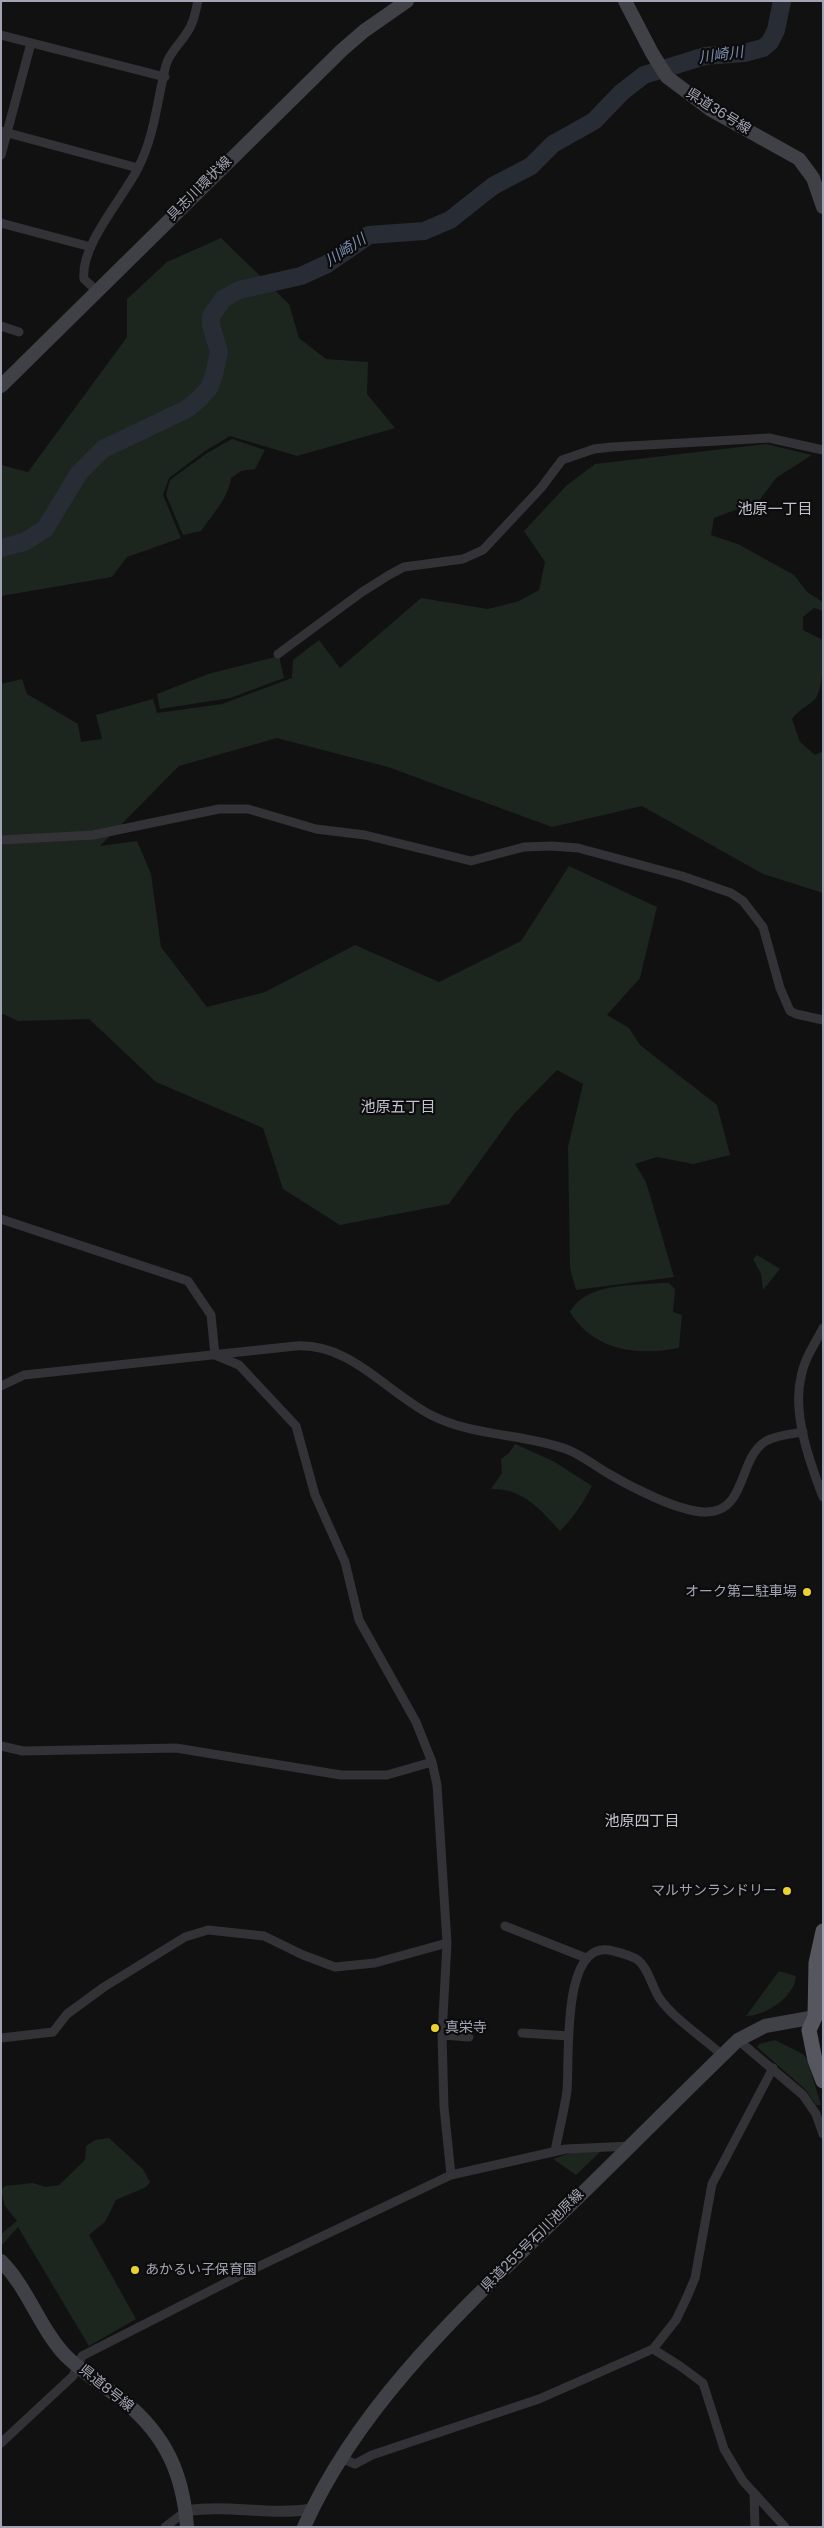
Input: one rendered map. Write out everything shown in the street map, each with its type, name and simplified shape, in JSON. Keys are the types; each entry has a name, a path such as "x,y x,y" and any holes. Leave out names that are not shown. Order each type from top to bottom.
{"highway":[{"path":"823,1931 815,1978 815,2016 809,2030 815,2060 823,2081"},
{"path":"815,2016 823,2030"}],"main road":[{"name":"具志川環状線","path":"1,386 342,50 364,31 408,1"},
{"name":"県道36号線","path":"625,1 652,53 667,77 711,110 799,159 813,178 823,207"},
{"name":"県道255号石川池原線","path":"304,2527 341,2458 370,2415 420,2358 508,2264 738,2040 765,2026 815,2016"},
{"name":"県道8号線","path":"1,2261 28,2298 47,2331 64,2354 125,2402 159,2438 179,2476 187,2527"}],"street":[{"path":"97,291 84,279 83,270 91,247 113,206 138,168 155,124 167,64 192,24 198,1"},
{"path":"1,35 165,78"},
{"path":"1,155 5,132 30,44"},
{"path":"5,132 138,168"},
{"path":"1,223 91,247"},
{"path":"1,326 19,332"},
{"path":"278,654 362,592 396,571 418,564 463,558 482,550 541,488 562,460 594,449 612,447 770,438 823,450"},
{"path":"1,840 93,835 219,810 248,810 316,828 365,835 471,861 524,847 552,846 578,848 682,876 723,890 743,901 763,927 783,996 790,1011 823,1020"},
{"path":"1,1219 188,1281 211,1315 215,1355"},
{"path":"823,1328 809,1353 799,1386 803,1432 823,1497"},
{"path":"1,1386 24,1375 296,1346 326,1348 368,1370 396,1392 443,1421 462,1428 567,1449 641,1491 667,1502 704,1512 717,1511 733,1501 756,1452 765,1442 775,1437 803,1432"},
{"path":"215,1355 239,1364 296,1426 315,1495 346,1562 359,1620 416,1722 432,1762 437,1785 447,1943 442,2035 444,2107 451,2175"},
{"path":"1,1746 24,1751 176,1748 341,1775 387,1775 432,1762"},
{"path":"504,1926 586,1958"},
{"path":"1,2038 53,2032 67,2014 104,1987 185,1937 208,1930 264,1936 303,1955 335,1967 375,1962 447,1943"},
{"path":"555,2151 567,2091 573,1991 589,1953 598,1949 606,1949 626,1954 639,1961 661,2000 722,2055"},
{"path":"522,2033 569,2036"},
{"path":"442,2035 469,2037"},
{"path":"738,2040 796,2088 819,2112 823,2134"},
{"path":"341,2458 354,2464 372,2455 539,2399 653,2349 676,2320 687,2297 695,2278 712,2184 773,2068"},
{"path":"1,2443 73,2376 82,2356 137,2327 451,2175 555,2151 595,2146 630,2146"},
{"path":"653,2349 703,2383 724,2449 743,2482 785,2527"},
{"path":"754,2495 755,2527"},
{"path":"165,2527 186,2511 206,2508 278,2513 312,2509"}],"shaded area":[{"path":"221,238 289,304 299,338 326,359 368,362 367,394 395,428 297,456 230,436 205,451 169,478 163,495 181,538 127,557 112,577 1,596 1,465 28,472 127,337 127,299 167,262"},
{"path":"232,439 265,450 255,469 241,471 231,478 224,499 201,531 183,535 166,495 170,480 207,453"},
{"path":"766,444 812,455 776,478 759,501 714,518 711,535 738,544 794,575 807,592 823,602 823,611 814,608 803,617 803,630 823,640 819,692 816,698 792,719 800,742 815,755 823,751 823,893 763,874 642,806 552,827 388,767 277,738 179,766 100,846 137,841 151,874 161,947 207,1007 265,992 355,945 439,982 521,941 569,866 657,907 640,978 607,1015 629,1028 640,1045 717,1105 730,1155 693,1164 657,1157 635,1164 646,1182 674,1277 576,1290 570,1268 568,1147 583,1084 557,1070 514,1114 449,1204 340,1225 283,1189 263,1128 156,1082 89,1019 18,1021 1,1013 1,684 22,679 27,694 78,724 81,742 102,739 96,715 153,699 157,713 222,704 292,678 293,660 319,640 340,668 421,598 488,609 519,601 539,590 545,562 524,531 567,485 595,464"},
{"path":"279,656 284,678 230,698 160,709 157,694 208,674"},
{"path":"757,1255 780,1269 763,1290 761,1274 753,1259"},
{"path":"669,1283 675,1289 673,1312 682,1315 679,1348 648,1351 618,1348 604,1343 591,1335 570,1312 577,1303 598,1291 623,1286"},
{"path":"515,1444 553,1461 592,1486 578,1510 560,1531 538,1508 522,1496 512,1492 491,1489 502,1473 501,1459 509,1453"},
{"path":"779,1971 796,1976 794,1984 785,1998 762,2013 746,2016"},
{"path":"775,2040 803,2054 807,2059 821,2105 816,2105 806,2090 757,2047 759,2044"},
{"path":"109,2138 143,2169 150,2182 146,2187 116,2200 105,2222 89,2235 136,2319 89,2346 18,2227 1,2246 1,2234 17,2221 5,2206 1,2190 5,2186 33,2183 46,2187 59,2185 85,2160 86,2146 95,2140"},
{"path":"594,2150 600,2152 576,2175 553,2159 570,2153"}],"waterway":[{"name":"川崎川","path":"1,548 24,542 45,529 79,473 103,449 187,409 209,388 219,352 211,325 211,316 223,299 239,290 301,276 327,264 369,235 424,231 450,220 493,186 531,166 553,144 594,121 622,92 644,75 705,56 744,53 763,48 770,42 776,30 782,1"}],"place":[{"name":"オーク第二駐車場","path":"807,1592"},
{"name":"マルサンランドリー","path":"787,1891"},
{"name":"真栄寺","path":"435,2028"},
{"name":"あかるい子保育園","path":"135,2270"}],"district":[{"name":"池原一丁目","path":"775,510"},
{"name":"池原五丁目","path":"398,1108"},
{"name":"池原四丁目","path":"642,1822"}]}
